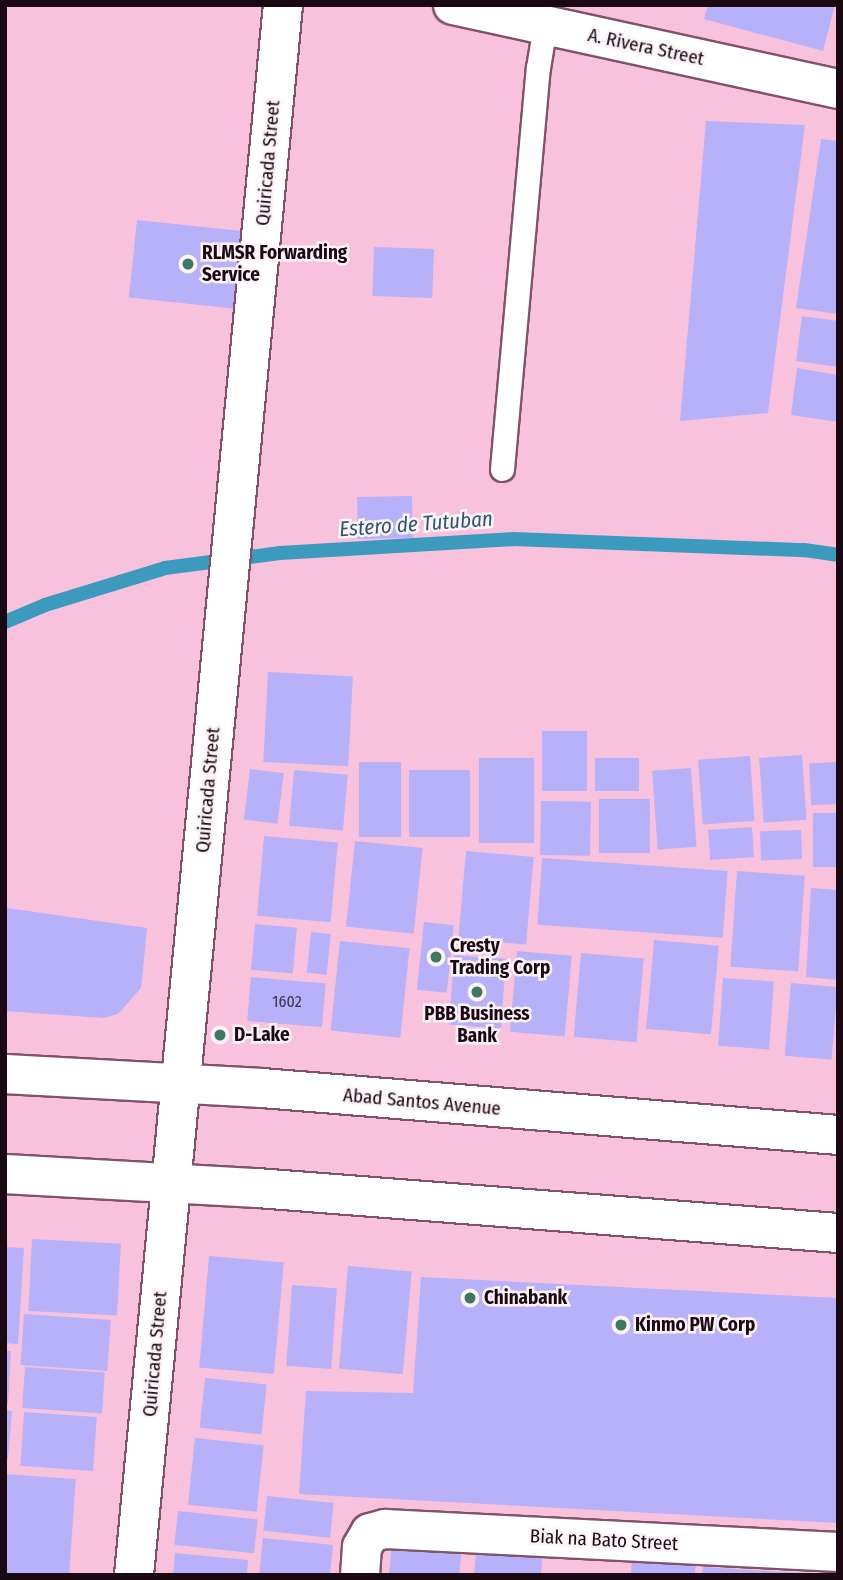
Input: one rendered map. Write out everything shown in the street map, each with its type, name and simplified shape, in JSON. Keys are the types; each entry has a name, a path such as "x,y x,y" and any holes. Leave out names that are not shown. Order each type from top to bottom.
{"street":[{"name":"Quiricada Street","path":"134,1575 283,5"},
{"name":"A. Rivera Street","path":"453,5 838,89"},
{"name":"Abad Santos Avenue","path":"5,1074 262,1088 608,1119 838,1135"},
{"path":"5,1174 171,1182 838,1233"},
{"name":"Biak na Bato Street","path":"360,1575 362,1547 370,1533 385,1529 838,1552"}],"lane":[{"path":"502,469 538,68 545,25"}],"building":[{"path":"708,5 835,5 823,51 704,19"},
{"path":"706,121 805,125 768,413 680,421"},
{"path":"821,139 838,141 838,314 796,308"},
{"name":"RLMSR Forwarding Service","path":"137,220 246,231 238,309 129,298"},
{"path":"374,247 434,249 432,298 372,296"},
{"path":"802,316 838,321 838,367 796,361"},
{"path":"797,368 838,375 838,422 791,415"},
{"path":"412,496 413,538 358,539 357,497"},
{"path":"268,672 353,676 348,766 263,762"},
{"path":"542,731 587,731 587,791 542,791"},
{"path":"802,755 807,820 764,823 759,758"},
{"path":"750,756 755,821 703,824 698,760"},
{"path":"479,758 534,758 534,843 479,843"},
{"path":"595,758 639,758 639,791 595,791"},
{"path":"359,762 401,762 401,837 359,837"},
{"path":"836,762 838,804 811,805 809,763"},
{"path":"691,768 697,847 658,850 652,771"},
{"path":"250,769 284,773 278,824 244,820"},
{"path":"294,770 348,775 343,830 289,826"},
{"path":"409,770 470,770 470,837 409,837"},
{"path":"599,799 650,799 650,853 599,853"},
{"path":"541,801 591,802 590,856 540,855"},
{"path":"813,813 838,813 838,867 813,867"},
{"path":"752,827 754,857 710,860 708,830"},
{"path":"801,830 802,859 761,860 760,831"},
{"path":"264,836 338,842 331,922 257,916"},
{"path":"355,841 423,848 414,934 346,927"},
{"path":"466,851 534,857 526,945 458,939"},
{"path":"542,858 728,871 723,938 537,925"},
{"path":"737,871 805,876 798,972 730,967"},
{"path":"811,888 838,890 838,980 806,977"},
{"path":"7,908 147,928 141,988 118,1014 104,1018 5,1011"},
{"name":"Cresty Trading Corp","path":"424,922 454,925 447,993 417,990"},
{"path":"255,924 297,928 293,973 251,970"},
{"path":"311,932 331,934 327,975 307,973"},
{"path":"654,940 719,946 711,1034 646,1029"},
{"path":"340,941 410,948 400,1038 331,1031"},
{"path":"517,951 572,956 565,1036 510,1032"},
{"path":"581,953 644,958 636,1042 574,1037"},
{"name":"PBB Business Bank","path":"454,955 506,959 501,1028 449,1025"},
{"path":"251,977 326,984 322,1027 247,1021"},
{"path":"723,978 774,982 769,1049 718,1046"},
{"path":"791,983 838,987 831,1060 785,1056"},
{"path":"32,1239 121,1244 117,1316 28,1311"},
{"path":"5,1247 24,1248 18,1344 5,1343"},
{"path":"209,1256 284,1263 274,1374 199,1368"},
{"path":"348,1266 412,1272 403,1374 339,1369"},
{"path":"421,1277 838,1298 838,1523 299,1494 306,1391 413,1393"},
{"path":"292,1285 337,1288 331,1369 286,1366"},
{"path":"24,1314 111,1320 107,1371 20,1365"},
{"path":"5,1351 11,1351 8,1404 5,1404"},
{"path":"25,1367 105,1373 102,1413 22,1408"},
{"path":"205,1378 267,1384 261,1434 200,1428"},
{"path":"5,1410 12,1411 8,1459 5,1459"},
{"path":"24,1412 97,1417 93,1471 20,1466"},
{"path":"195,1438 264,1445 257,1512 188,1505"},
{"path":"5,1474 76,1479 69,1575 5,1575"},
{"path":"267,1496 334,1503 330,1538 263,1531"},
{"path":"178,1511 258,1519 254,1553 174,1545"},
{"path":"263,1538 333,1545 330,1575 259,1575"},
{"path":"392,1540 462,1546 459,1575 389,1575"},
{"path":"477,1543 543,1548 541,1575 474,1575"},
{"path":"175,1553 248,1560 247,1575 173,1575"},
{"path":"632,1555 696,1560 695,1575 631,1575"},
{"path":"703,1567 802,1573 802,1575 702,1575"}],"waterway":[{"name":"Estero de Tutuban","path":"5,622 45,605 165,568 280,553 513,539 804,550 838,555"}],"place":[{"name":"RLMSR Forwarding Service","path":"188,264"},
{"name":"Cresty Trading Corp","path":"436,957"},
{"name":"PBB Business Bank","path":"477,992"},
{"name":"D-Lake","path":"220,1035"},
{"name":"Chinabank","path":"470,1298"},
{"name":"Kinmo PW Corp","path":"621,1325"}]}
